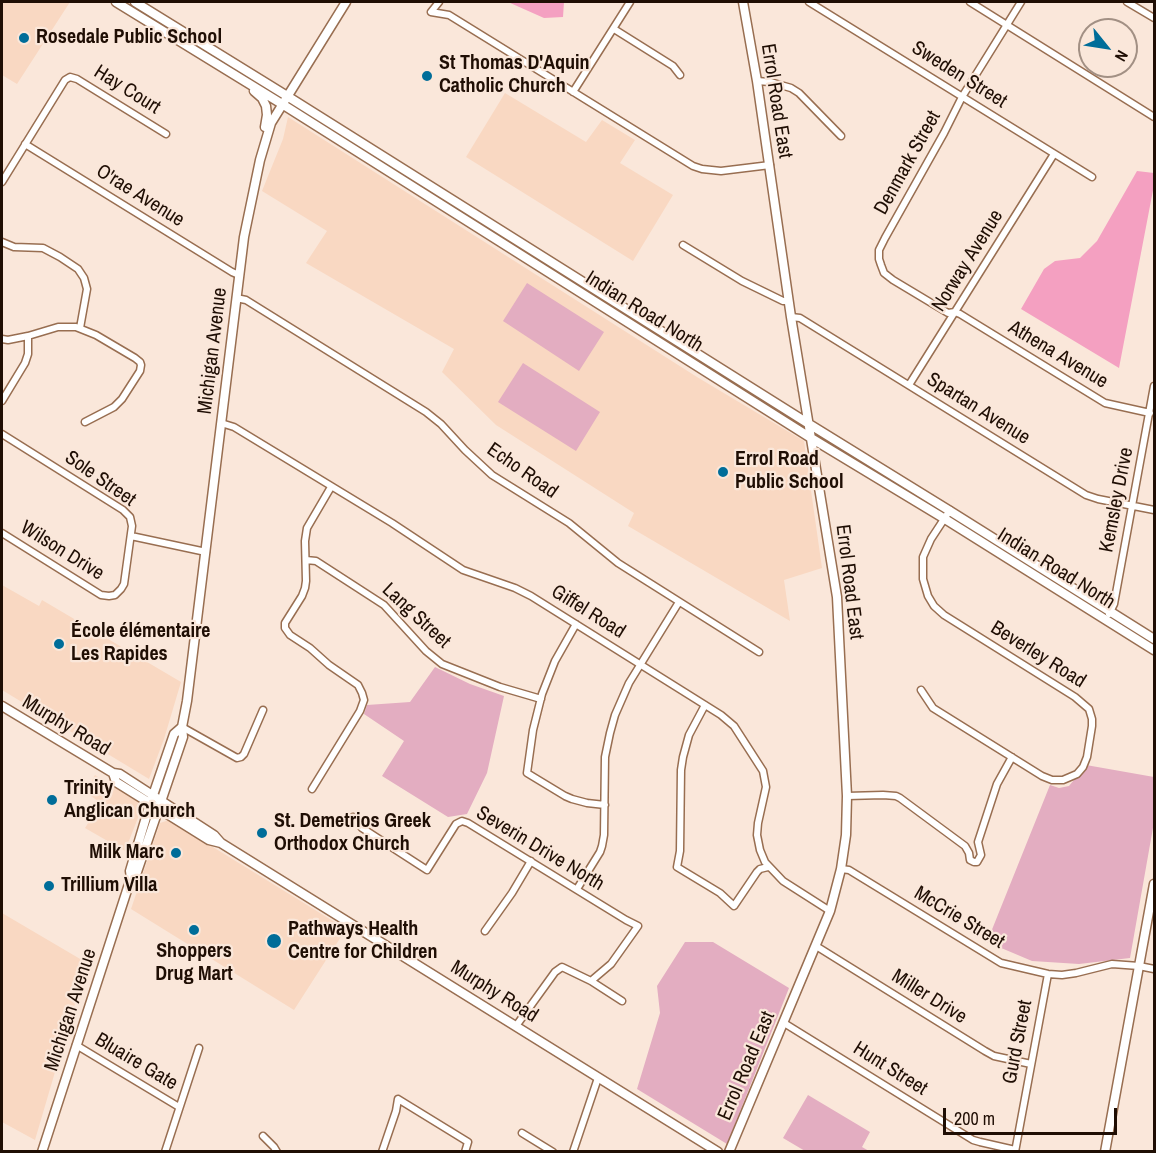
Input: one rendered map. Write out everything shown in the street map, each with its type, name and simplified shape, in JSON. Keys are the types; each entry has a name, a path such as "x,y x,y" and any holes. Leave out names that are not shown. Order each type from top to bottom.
{"main road":[{"name":"Indian Road North","path":"116,2 235,75 285,100 1155,639"},
{"name":"Indian Road North","path":"135,2 811,438 1155,650"},
{"name":"Michigan Avenue","path":"131,878 137,872 183,737 182,727 206,552 244,237 260,160 270,125 346,2"},
{"name":"Errol Road East","path":"729,1152 830,911 841,869 846,835 847,796 837,597 743,2"},
{"path":"235,75 262,98 267,110 260,145 260,160"},
{"name":"Murphy Road","path":"2,706 113,774 120,774 152,800 209,840 221,843 718,1152"},
{"name":"Michigan Avenue","path":"42,1152 131,878 130,871 152,800 174,734 182,727"},
{"path":"1105,1152 1155,884"}],"street":[{"path":"439,2 431,12 449,15 693,166 721,171 770,165"},
{"path":"573,92 630,2"},
{"name":"Sweden Street","path":"809,2 1092,177"},
{"path":"970,2 1155,117"},
{"name":"Denmark Street","path":"955,312 948,313 884,273 879,260 879,250 962,97 1021,2"},
{"path":"1127,2 1155,18"},
{"path":"614,29 673,66 680,75"},
{"name":"Hay Court","path":"25,144 65,80 70,77 77,79 166,134"},
{"path":"757,81 791,88 799,93 841,136"},
{"path":"2,182 25,144"},
{"name":"O'rae Avenue","path":"25,144 239,275"},
{"name":"Norway Avenue","path":"909,385 1054,154"},
{"path":"2,242 14,247 43,248 78,269 84,278 87,290 80,328"},
{"path":"683,245 741,281 783,301 789,301"},
{"name":"Echo Road","path":"236,298 246,300 426,412 492,475 569,523 618,563 759,652"},
{"name":"Athena Avenue","path":"955,312 1105,403 1150,413"},
{"name":"Spartan Avenue","path":"791,317 800,318 1086,495 1155,510"},
{"path":"2,339 8,340 54,327 69,326 80,328 108,342 140,362 140,371 122,399 114,407 85,422"},
{"path":"2,401 25,363 28,354 28,336"},
{"name":"Kemsley Drive","path":"1106,619 1114,604 1155,386"},
{"name":"Giffel Road","path":"221,423 234,428 392,523 463,570 531,596 721,715 734,726 763,771 766,787 757,835 760,850 768,867"},
{"name":"Sole Street","path":"2,434 123,510 132,521 131,536 206,552"},
{"path":"312,789 360,711 364,700 358,685 290,635 285,628 285,623 305,588 307,528 331,487"},
{"name":"Beverley Road","path":"921,690 933,708 1042,776 1052,780 1063,780 1080,771 1085,762 1092,726 1091,713 1085,706 1075,697 949,619 934,606 924,585 922,562 927,546 950,510"},
{"name":"Wilson Drive","path":"2,533 101,595 109,596 115,595 124,584 131,536"},
{"name":"Lang Street","path":"306,560 316,561 384,605 426,651 442,664 484,681 541,699"},
{"path":"577,889 602,846 605,757 610,733 624,694 680,602"},
{"path":"576,624 555,661 541,699 527,773 565,796 587,803 605,805"},
{"path":"705,705 689,735 683,757 680,851 677,867 720,893 734,906 757,872 768,867 783,881 830,911"},
{"path":"182,727 237,758 244,754 263,710"},
{"path":"847,796 883,795 900,798 965,846 970,860 977,862 981,855 978,842 998,784 1012,757"},
{"name":"Severin Drive North","path":"354,817 362,828 427,870 454,827 462,821 473,825 626,921 638,926 611,964 591,981"},
{"path":"485,931 531,861"},
{"name":"McCrie Street","path":"841,869 849,870 1001,963 1062,975 1112,964 1155,969"},
{"name":"Miller Drive","path":"816,946 994,1056 1031,1064"},
{"path":"516,1026 555,972 562,967 591,981 622,1001"},
{"name":"Gurd Street","path":"1015,1151 1048,974"},
{"name":"Hunt Street","path":"784,1023 973,1140 1015,1151"},
{"name":"Bluaire Gate","path":"76,1045 179,1107"},
{"path":"165,1152 199,1048"},
{"path":"573,1152 598,1078"},
{"path":"382,1152 398,1099 468,1142 465,1152"},
{"path":"522,1133 553,1152"},
{"path":"263,1136 277,1152"}],"shaded area":[{"name":"Rosedale Public School","path":"2,2 70,2 17,84 2,75"},
{"path":"508,2 564,2 563,17 544,18"},
{"path":"505,93 586,142 602,120 635,140 620,163 673,195 633,261 466,157"},
{"path":"288,117 697,377 804,441 822,568 784,580 790,621 628,526 634,513 496,425 442,372 454,349 306,263 327,231 262,191 283,139"},
{"path":"1137,171 1154,173 1154,185 1119,368 1021,309 1044,269 1055,261 1080,258 1097,241"},
{"path":"527,283 604,332 579,371 503,321"},
{"path":"523,363 600,412 576,451 498,402"},
{"name":"École élémentaire Les Rapides","path":"2,585 39,606 42,600 181,682 149,779 2,690"},
{"path":"435,667 470,684 504,696 487,773 467,814 448,817 382,776 404,741 364,714 367,705 410,702"},
{"path":"1086,765 1154,777 1154,822 1130,958 1079,964 1032,961 987,942 1050,785 1059,788 1069,786"},
{"path":"95,775 143,805 125,851 85,828 101,803 85,792"},
{"path":"169,820 346,929 294,1010 131,909 160,823"},
{"path":"2,913 87,963 35,1140 2,1122"},
{"path":"685,942 713,942 789,988 727,1144 637,1089 660,1013 657,986"},
{"path":"808,1095 870,1132 862,1147 869,1151 805,1151 783,1138"}],"place":[{"name":"Rosedale Public School","path":"24,38"},
{"name":"St Thomas D'Aquin Catholic Church","path":"427,76"},
{"name":"Errol Road Public School","path":"723,472"},
{"name":"École élémentaire Les Rapides","path":"59,644"},
{"name":"Trinity Anglican Church","path":"52,800"},
{"name":"St. Demetrios Greek Orthodox Church","path":"262,833"},
{"name":"Milk Marc","path":"176,853"},
{"name":"Trillium Villa","path":"49,886"},
{"name":"Shoppers Drug Mart","path":"194,930"},
{"name":"Pathways Health Centre for Children","path":"274,941"}]}
